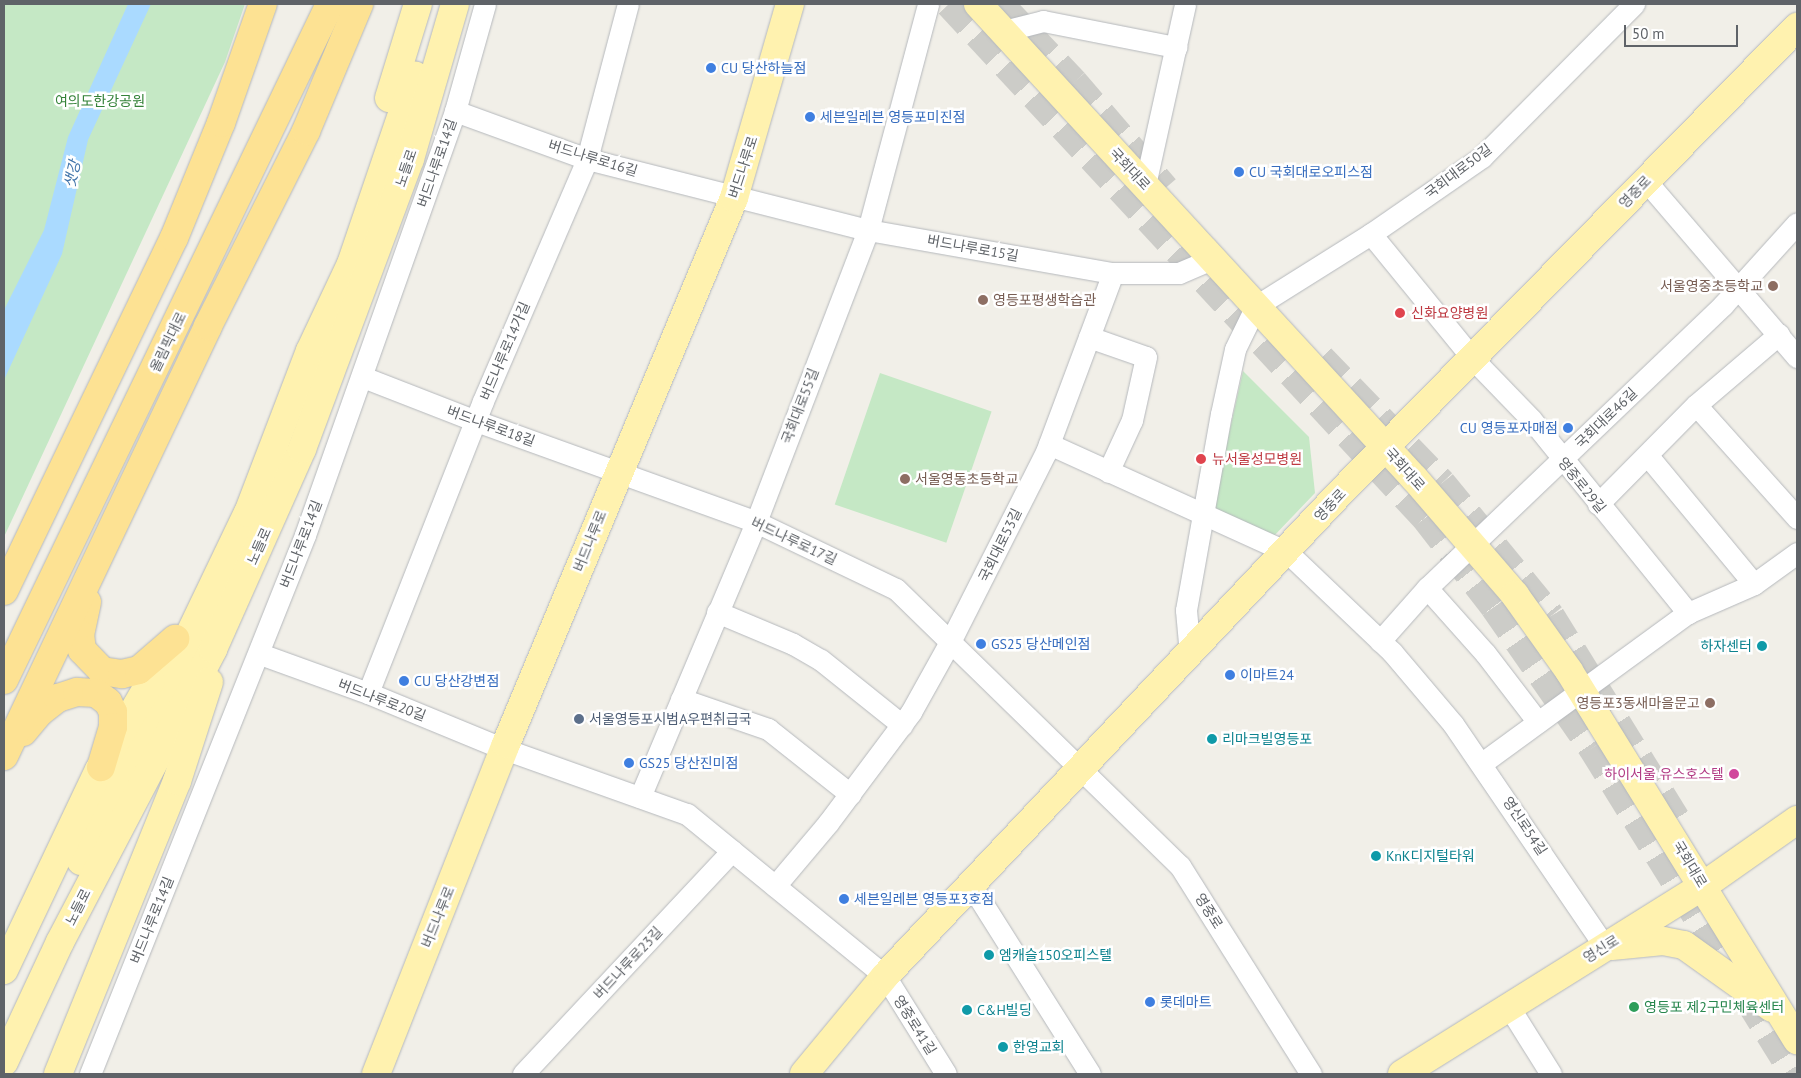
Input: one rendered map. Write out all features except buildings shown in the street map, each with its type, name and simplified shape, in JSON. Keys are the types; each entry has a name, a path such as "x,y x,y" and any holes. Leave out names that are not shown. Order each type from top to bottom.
{"highway":[{"path":"4,591 174,238 221,123 263,4"},
{"name":"올림픽대로","path":"4,680 330,4"},
{"path":"4,755 306,132 359,4"},
{"path":"4,582 19,558"},
{"path":"94,566 80,634 82,650 89,661 102,671 131,672 139,670 175,639"},
{"path":"4,755 40,712 58,698 77,692 96,693 108,702 113,712 113,727 101,767"}],"main road":[{"path":"310,350 324,286 395,82 418,4"},
{"name":"노들로","path":"4,1020 192,637 214,580 248,513 310,350 351,264 408,100 437,4"},
{"name":"노들로","path":"4,1062 60,942 212,649 302,449 336,363 410,159 455,4"},
{"path":"336,363 372,306 428,149 473,4"},
{"name":"버드나루로","path":"376,1074 504,749 734,198 790,4"},
{"name":"국회대로","path":"978,4 1386,448 1515,594 1580,689 1797,1040"},
{"name":"영중로","path":"804,1074 884,976 1386,448 1797,27"},
{"path":"4,970 101,767 175,639 214,580"},
{"path":"58,1074 177,781 237,595"},
{"name":"영신로","path":"1402,1074 1703,886 1797,820"},
{"path":"1605,947 1663,941 1684,944 1782,1015"}],"street":[{"name":"버드나루로14길","path":"90,1074 260,654 363,377 455,111 484,4"},
{"name":"버드나루로14가길","path":"368,693 476,421 587,159 628,4"},
{"name":"국회대로55길","path":"640,797 756,522 868,230 928,4"},
{"path":"1145,185 1185,4"},
{"name":"국회대로50길","path":"1256,306 1371,234 1482,157 1634,4"},
{"path":"1004,31 1043,22 1176,48"},
{"name":"버드나루로16길","path":"455,111 587,159 734,198"},
{"path":"1646,181 1797,357"},
{"name":"버드나루로15길","path":"734,198 868,230 1113,273 1179,273 1212,259"},
{"name":"국회대로46길","path":"1472,546 1738,288 1797,223"},
{"path":"1371,234 1473,358"},
{"name":"국회대로53길","path":"775,886 850,794 902,725 950,642 1049,444 1113,273"},
{"path":"1190,654 1186,610 1205,513 1221,414 1235,349 1256,306"},
{"path":"1598,504 1648,456 1696,405 1779,334"},
{"path":"1089,337 1146,356 1132,420 1108,472"},
{"name":"영중로29길","path":"1473,358 1531,419 1562,460 1688,613"},
{"name":"버드나루로18길","path":"363,377 476,421 619,471"},
{"path":"1696,405 1797,518"},
{"name":"영신로54길","path":"1049,444 1108,472 1205,513 1287,552 1380,640 1453,724 1482,763 1605,947"},
{"path":"1648,456 1754,584"},
{"name":"버드나루로17길","path":"619,471 756,522 896,589 1081,769"},
{"path":"1380,640 1427,588 1472,546"},
{"path":"1482,763 1580,689 1688,613 1754,584 1797,553"},
{"path":"1427,588 1485,653 1538,722"},
{"path":"717,612 793,644 821,660 902,725"},
{"name":"버드나루로20길","path":"260,654 368,693 504,749 687,814 732,851"},
{"path":"680,699 768,729 850,794"},
{"name":"영중로","path":"1081,769 1180,866 1311,1074"},
{"name":"영중로41길","path":"732,851 884,976 946,1074"},
{"name":"버드나루로23길","path":"524,1074 732,851"},
{"path":"971,885 1090,1074"},
{"path":"1509,1007 1551,1074"}],"green space":[{"name":"여의도한강공원","path":"4,4 245,4 225,62 4,537"},
{"path":"1243,371 1309,437 1315,493 1272,538 1212,509"},
{"path":"880,373 992,411 946,543 835,504"}],"water":[{"name":"샛강","path":"128,4 151,4 88,140 62,254 4,380 4,310 44,230 68,137"}],"tunnel":[{"path":"949,4 1425,518 1494,607 1592,748 1794,1074"},
{"path":"1000,4 1074,82 1165,188"},
{"path":"1321,358 1442,483 1551,616 1679,823"}],"place":[{"name":"CU 당산하늘점","path":"711,68"},
{"name":"세븐일레븐 영등포미진점","path":"810,117"},
{"name":"CU 국회대로오피스점","path":"1239,172"},
{"name":"서울영중초등학교","path":"1773,286"},
{"name":"영등포평생학습관","path":"983,300"},
{"name":"신화요양병원","path":"1400,313"},
{"name":"CU 영등포자매점","path":"1568,428"},
{"name":"뉴서울성모병원","path":"1201,459"},
{"name":"서울영동초등학교","path":"905,479"},
{"name":"GS25 당산메인점","path":"981,644"},
{"name":"하자센터","path":"1762,646"},
{"name":"이마트24","path":"1230,675"},
{"name":"CU 당산강변점","path":"404,681"},
{"name":"영등포3동새마을문고","path":"1710,703"},
{"name":"서울영등포시범A우편취급국","path":"579,719"},
{"name":"리마크빌영등포","path":"1212,739"},
{"name":"GS25 당산진미점","path":"629,763"},
{"name":"하이서울 유스호스텔","path":"1734,774"},
{"name":"KnK디지털타워","path":"1376,856"},
{"name":"세븐일레븐 영등포3호점","path":"844,899"},
{"name":"엠캐슬150오피스텔","path":"989,955"},
{"name":"롯데마트","path":"1150,1002"},
{"name":"영등포 제2구민체육센터","path":"1634,1007"},
{"name":"C&H빌딩","path":"967,1010"},
{"name":"한영교회","path":"1003,1047"}]}
